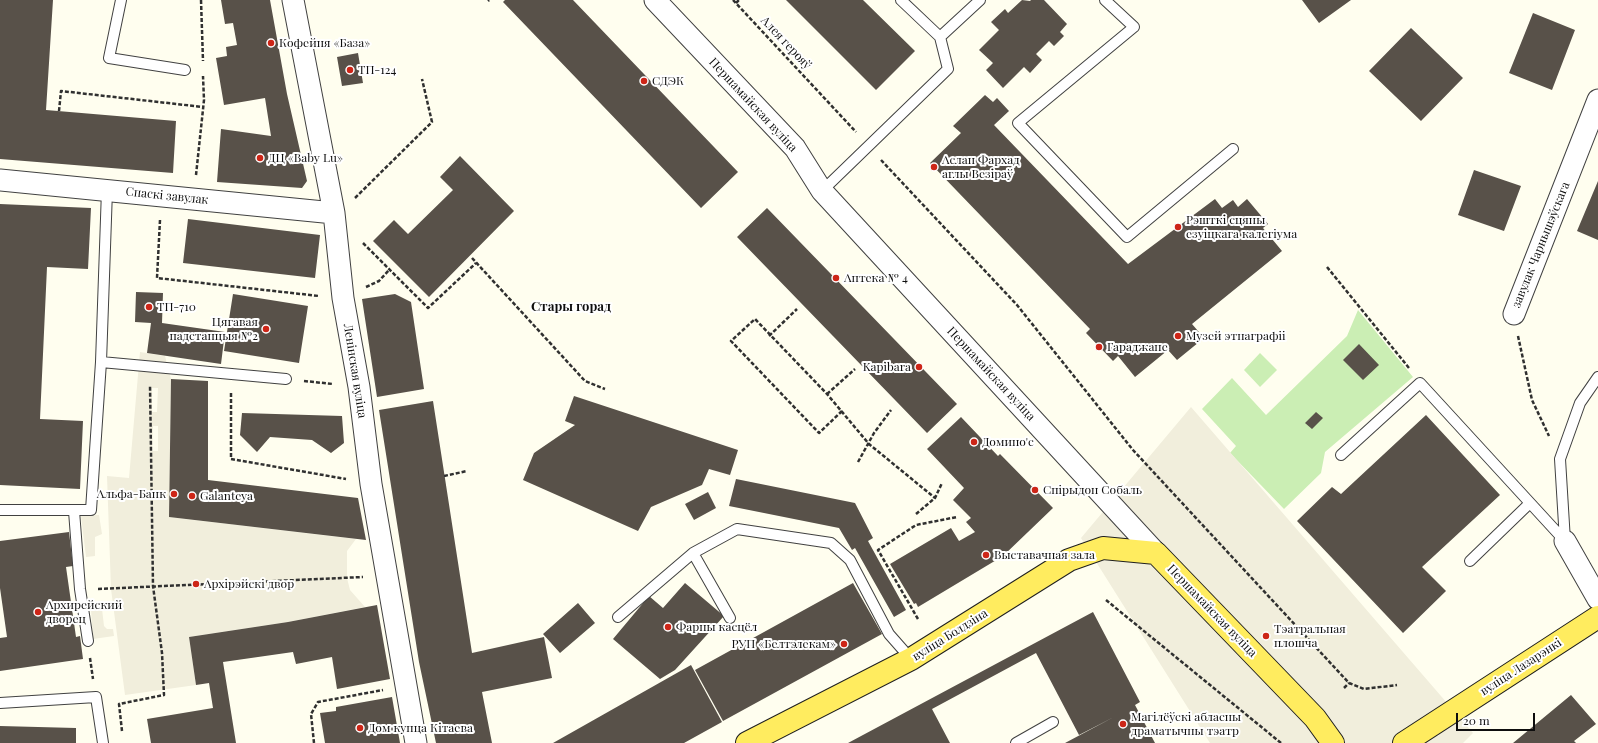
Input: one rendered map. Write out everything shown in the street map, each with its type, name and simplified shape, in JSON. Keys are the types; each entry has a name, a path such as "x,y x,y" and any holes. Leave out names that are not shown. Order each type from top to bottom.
{"main road":[{"name":"вуліца Болдзіна","path":"761,740 911,659 1069,560 1103,548 1156,553"},
{"name":"Першамайская вуліца","path":"1156,553 1315,718 1333,743"},
{"name":"вуліца Лазарэнкі","path":"1404,743 1598,617"}],"street":[{"name":"Ленінская вуліца","path":"293,0 334,213 343,298 359,387 371,484 416,743"},
{"name":"Першамайская вуліца","path":"655,0 795,148 822,191 1156,553"},
{"name":"завулак Чарнышэўскага","path":"1514,314 1598,100"},
{"name":"Спаскі завулак","path":"0,180 334,213"},
{"path":"1565,541 1598,600"}],"lane":[{"path":"121,0 109,58 185,70"},
{"path":"822,191 948,69 940,37 901,0"},
{"path":"940,37 980,0"},
{"path":"1105,0 1134,27 1018,123 1126,237 1233,149"},
{"path":"0,510 91,510 101,362 107,190"},
{"path":"101,362 286,379"},
{"path":"1565,541 1560,459 1580,403 1598,377"},
{"path":"1341,455 1420,383 1565,541"},
{"path":"1470,561 1530,503"},
{"path":"74,511 80,589 88,641"},
{"path":"618,617 693,553 737,529 831,544 850,560 889,634 911,659"},
{"path":"693,553 730,618"},
{"path":"0,703 96,697 103,743"},
{"path":"1016,743 1053,722"}],"path":[{"path":"201,0 203,67"},
{"name":"Алея герояў","path":"733,0 1017,305 1133,450 1349,683"},
{"path":"736,3 739,0"},
{"path":"193,198 203,107 203,74"},
{"path":"334,213 352,201 432,122 422,79"},
{"path":"59,111 61,91 203,107"},
{"path":"161,195 157,278 343,298"},
{"path":"360,240 428,308 476,263"},
{"path":"472,258 585,381 605,390"},
{"path":"1327,267 1420,383"},
{"path":"379,281 389,270"},
{"path":"770,336 797,310"},
{"name":"завулак Чарнышэўскага","path":"1514,314 1532,400 1560,459"},
{"path":"842,411 819,433 731,341 755,320 827,394 842,411 869,444 935,498"},
{"path":"123,735 119,704 164,695 162,653 153,586 149,367"},
{"path":"827,394 855,369"},
{"path":"231,374 231,459 371,484"},
{"path":"286,379 359,387"},
{"path":"858,462 874,433 891,410"},
{"path":"444,476 466,471"},
{"path":"916,514 935,498 942,483"},
{"path":"918,619 878,550 916,525 957,517"},
{"path":"80,589 386,575"},
{"path":"1106,600 1281,743"},
{"path":"88,641 96,697"},
{"path":"1344,688 1349,683 1364,689 1397,684"},
{"path":"314,743 310,714 318,702 405,686"}],"green space":[{"path":"1358,310 1413,377 1325,452 1321,473 1284,509 1230,453 1236,446 1202,409 1232,378 1266,415 1347,336"},
{"path":"1260,353 1277,370 1260,387 1244,370"}],"shaded area":[{"path":"140,352 165,356 171,379 169,517 356,539 347,551 347,578 350,590 365,607 288,622 189,637 196,685 125,695 111,589 107,476 129,478","holes":["152,388 158,388 157,412 152,412","153,426 158,426 158,451 152,451"]},
{"name":"Тэатральная плошча","path":"1191,407 1473,733 1463,743 1210,743 1081,538"},
{"path":"99,515 102,534 95,537 95,556 86,557 81,516"},
{"path":"102,609 104,626 107,629 113,629 114,636 93,639 91,610"}],"building":[{"path":"0,0 53,0 46,110 176,121 173,173 0,159"},
{"path":"221,0 270,0 287,94 307,181 302,188 217,182 221,129 271,136 265,98 224,105 216,58 227,56 226,47 237,45 233,23 225,24"},
{"path":"505,0 573,0 738,172 701,208 503,2"},
{"path":"786,0 863,0 915,51 876,90"},
{"path":"1022,0 1044,0 1067,24 1060,32 1064,36 1054,46 1049,41 1036,54 1042,60 1030,73 1024,67 1003,88 986,70 993,63 979,50 999,30 991,22 1005,9 1008,13"},
{"path":"1302,0 1351,0 1319,23"},
{"path":"1533,13 1575,30 1552,90 1509,73"},
{"path":"1411,28 1463,78 1421,121 1369,71"},
{"name":"ТП-124","path":"358,53 363,83 342,86 337,57"},
{"path":"985,95 993,102 997,98 1009,111 994,125 1128,264 1215,199 1222,208 1233,200 1238,207 1247,199 1268,224 1263,228 1282,251 1192,324 1204,338 1177,360 1168,350 1135,377 1118,356 1113,361 1086,333 1090,329 930,163 961,133 953,126"},
{"path":"460,156 514,211 429,297 373,241 394,220 408,234 453,190 440,177"},
{"path":"1474,170 1521,186 1504,231 1458,215"},
{"path":"1598,181 1598,240 1577,231"},
{"path":"0,204 91,208 88,269 47,267 40,419 83,421 80,489 0,485"},
{"path":"767,208 957,404 927,433 737,237"},
{"path":"188,219 320,235 315,278 183,263"},
{"path":"136,292 163,293 162,323 225,332 221,364 147,353 151,323 135,322"},
{"name":"Цягавая падстанцыя №2","path":"233,294 308,306 299,363 224,351"},
{"path":"395,294 411,302 424,389 377,397 362,299"},
{"path":"1359,344 1379,365 1363,380 1343,360"},
{"path":"171,379 208,381 208,480 358,498 366,540 169,517"},
{"path":"574,396 738,450 730,475 709,469 702,485 651,507 638,531 523,480 534,453 575,425 565,421"},
{"path":"433,401 472,653 544,637 552,678 482,692 492,743 436,743 419,662 379,410"},
{"path":"1316,412 1323,418 1312,429 1305,423"},
{"path":"242,413 342,416 344,443 331,453 312,440 270,437 257,452 240,435"},
{"path":"1426,415 1500,495 1422,567 1446,591 1403,633 1297,521 1332,487 1341,494"},
{"path":"961,417 998,456 1000,454 1053,508 1003,556 918,607 916,603 914,604 890,564 951,528 959,541 975,532 966,522 971,518 953,500 964,488 927,449"},
{"path":"736,479 855,503 873,538 868,541 906,610 894,617 855,548 852,550 839,528 729,506"},
{"path":"708,492 716,508 694,520 685,504"},
{"name":"Архирейский дворец","path":"69,532 73,566 66,567 76,637 80,636 83,659 0,671 0,638 7,637 0,588 0,541"},
{"name":"Фарны касцёл","path":"685,583 724,616 675,670 660,679 613,639 649,596 663,608"},
{"path":"853,583 882,634 723,721 695,670"},
{"path":"578,603 595,623 560,653 543,634"},
{"path":"377,605 390,679 337,689 332,657 296,664 293,652 223,662 236,743 151,743 147,719 213,708 209,683 196,685 189,637 288,622"},
{"path":"1093,612 1140,702 1135,705 1155,743 1065,743 1114,717 1079,735 1036,653 932,709 950,743 848,743"},
{"path":"691,665 722,722 684,743 553,743"},
{"path":"1571,695 1596,724 1574,741 1576,743 1513,743"},
{"name":"Дом купца Кітаева","path":"392,697 400,743 325,743 320,713 336,711 336,707"},
{"path":"0,726 76,728 76,743 0,743"}],"place":[{"name":"Кофейня «База»","path":"271,43"},
{"name":"ТП-124","path":"350,70"},
{"name":"СДЭК","path":"644,81"},
{"name":"ДЦ «Baby Lu»","path":"260,158"},
{"name":"Аслан Фархад аглы Везіраў","path":"934,167"},
{"name":"Рэшткі сцяны езуіцкага калегіума","path":"1178,227"},
{"name":"Аптека № 4","path":"836,278"},
{"name":"ТП-710","path":"149,307"},
{"name":"Цягавая падстанцыя №2","path":"266,329"},
{"name":"Музей этнаграфіі","path":"1178,336"},
{"name":"Гараджане","path":"1099,347"},
{"name":"Kapibara","path":"919,367"},
{"name":"Домино'c","path":"974,442"},
{"name":"Спірыдон Собаль","path":"1035,490"},
{"name":"Альфа-Банк","path":"174,494"},
{"name":"Galanteya","path":"192,496"},
{"name":"Выставачная зала","path":"986,555"},
{"name":"Архірэйскі двор","path":"196,584"},
{"name":"Архирейский дворец","path":"38,612"},
{"name":"Фарны касцёл","path":"668,627"},
{"name":"Тэатральная плошча","path":"1266,636"},
{"name":"РУП «Белтэлекам»","path":"844,644"},
{"name":"Магілёўскі абласны драматычны тэатр","path":"1123,724"},
{"name":"Дом купца Кітаева","path":"360,728"}],"district":[{"name":"Стары горад","path":"571,307"}]}
